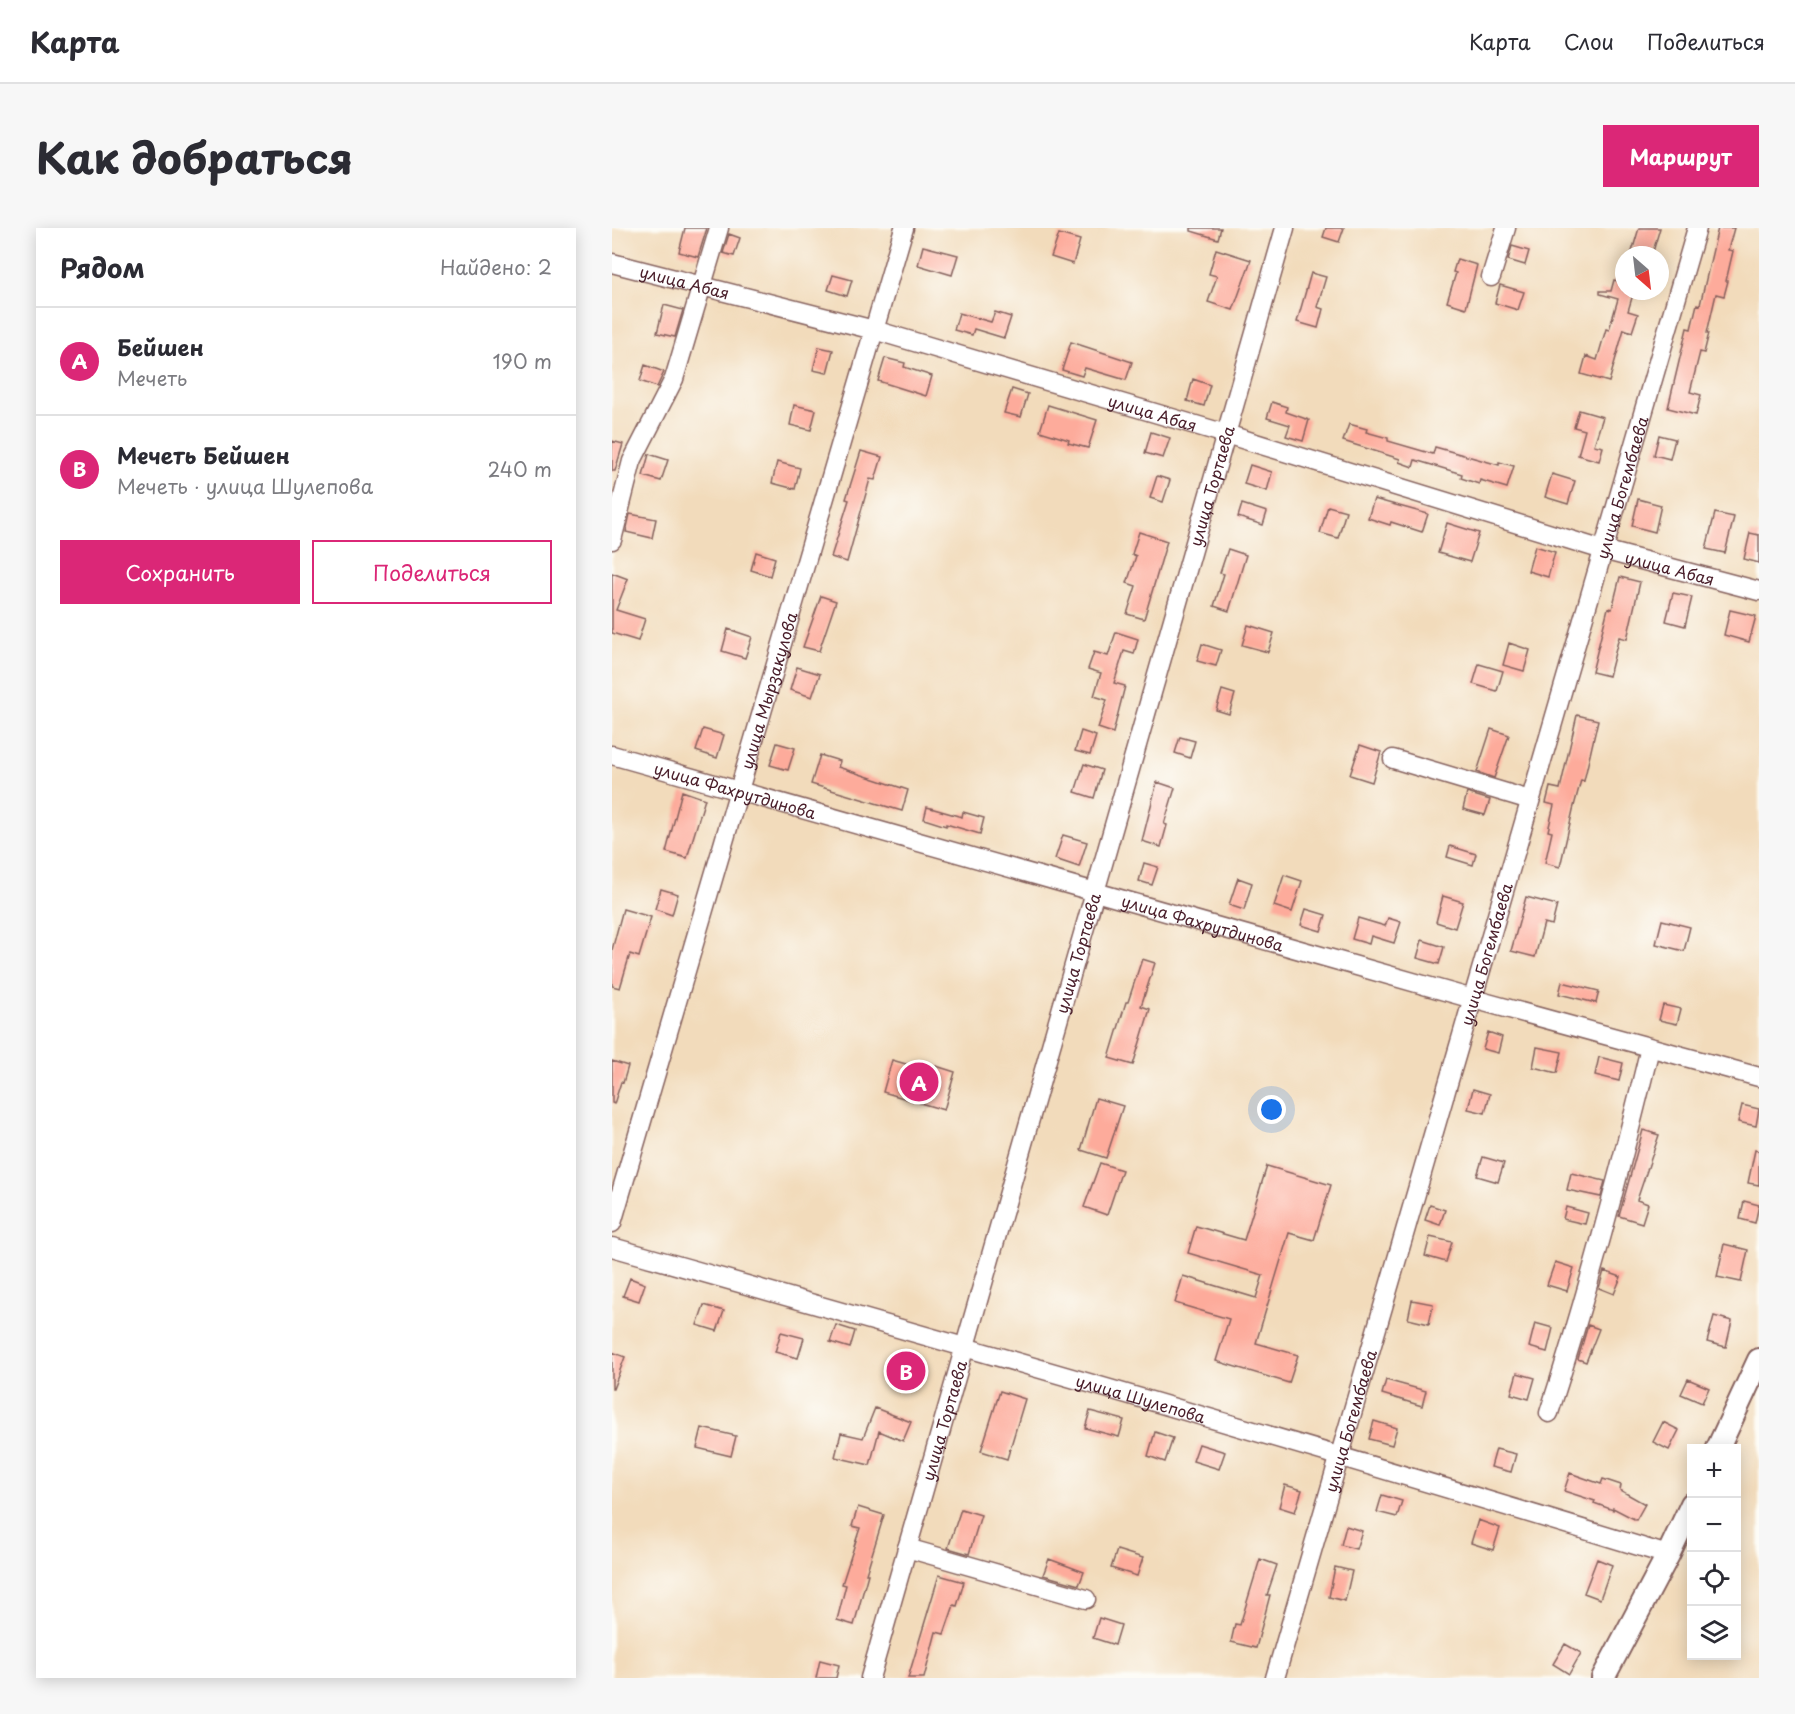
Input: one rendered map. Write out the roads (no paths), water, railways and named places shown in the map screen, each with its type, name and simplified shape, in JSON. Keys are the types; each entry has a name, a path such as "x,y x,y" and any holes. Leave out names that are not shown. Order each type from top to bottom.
{"main road":[{"path":"1720,1444 1759,1360"},
{"path":"1603,1678 1687,1515"}],"street":[{"path":"612,540 632,460 674,379 719,228"},
{"name":"улица Мырзакулова","path":"612,1223 904,228"},
{"name":"улица Тортаева","path":"870,1678 1285,228"},
{"path":"1491,277 1506,228"},
{"name":"улица Богембаева","path":"1275,1678 1697,228"},
{"name":"улица Абая","path":"612,263 874,330 1226,434 1603,550 1759,591"},
{"name":"улица Фахрутдинова","path":"612,755 1473,999 1759,1077"},
{"path":"1393,759 1530,800"},
{"path":"1549,1413 1578,1325 1611,1206 1650,1048"},
{"name":"улица Шулепова","path":"612,1247 1340,1455 1668,1555"},
{"path":"908,1548 1086,1599"}],"place":[{"name":"Бейшен","path":"919,1082"},
{"name":"Мечеть Бейшен","path":"906,1371"}]}
